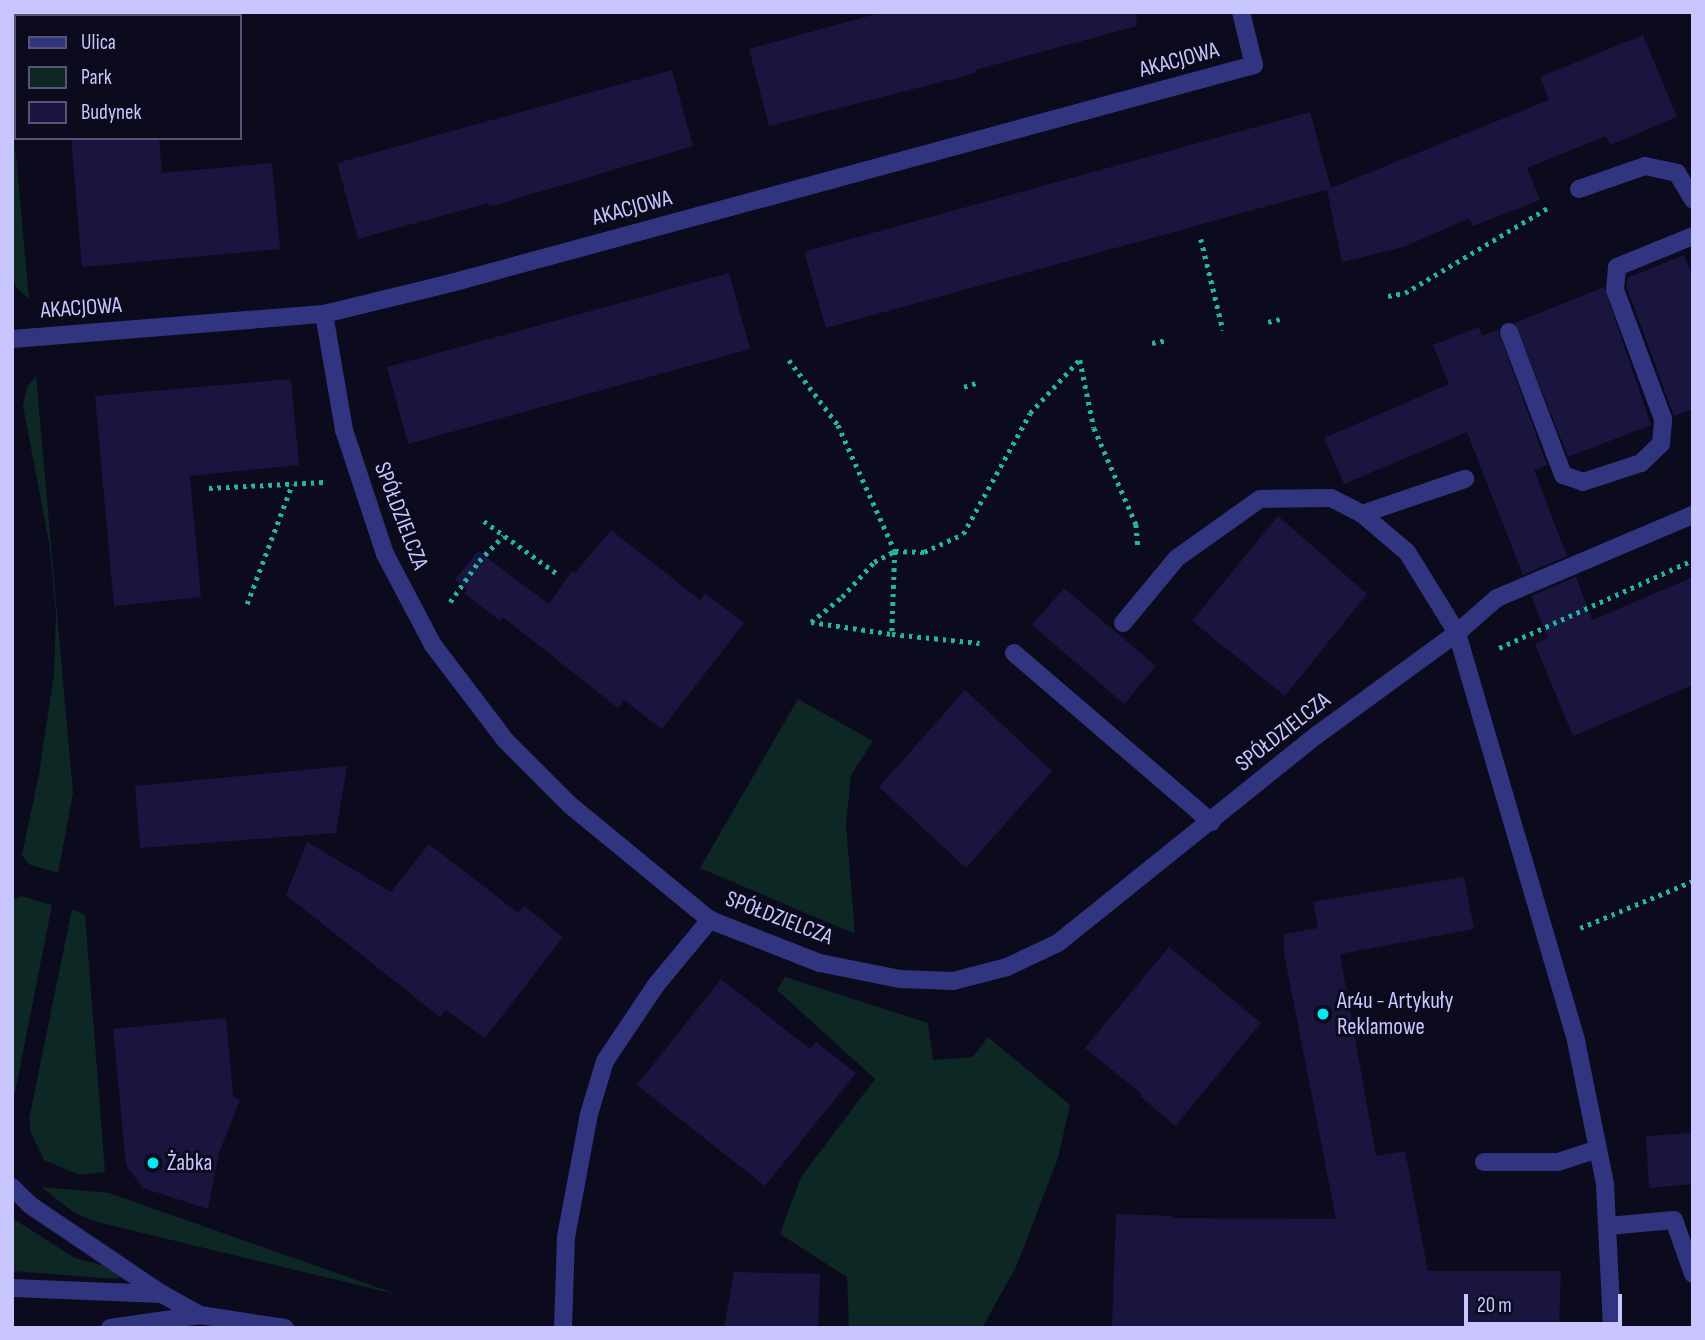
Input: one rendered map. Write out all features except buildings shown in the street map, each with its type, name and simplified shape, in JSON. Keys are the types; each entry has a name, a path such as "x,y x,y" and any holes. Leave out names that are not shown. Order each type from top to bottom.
{"street":[{"name":"AKACJOWA","path":"12,339 324,314 451,283 1254,65 1241,12"},
{"path":"1579,189 1646,166 1677,173 1693,200"},
{"path":"1509,332 1563,475 1583,482 1641,463 1661,444 1663,419 1615,290 1617,267 1693,236"},
{"name":"SPÓŁDZIELCZA","path":"324,314 344,430 385,554 428,634 506,741 570,805 710,920 820,962 900,979 953,981 1007,967 1058,943 1317,734 1457,634 1497,598 1693,515"},
{"path":"1362,514 1465,479"},
{"path":"1123,623 1177,558 1260,499 1331,498 1362,514 1407,552 1457,634 1576,1041 1598,1149 1608,1226 1612,1328"},
{"path":"1014,653 1211,822"},
{"path":"563,1328 566,1237 589,1114 605,1061 656,985 710,920"},
{"path":"1485,1162 1558,1162 1598,1149"},
{"path":"12,1187 39,1212 162,1294 200,1315 285,1328"},
{"path":"1608,1226 1674,1220 1693,1274"},
{"path":"12,1288 162,1294"},
{"path":"110,1328 153,1325 200,1315"}],"path":[{"path":"1388,296 1405,293 1579,189"},
{"path":"1201,239 1223,330"},
{"path":"1268,322 1284,318"},
{"path":"1152,343 1168,340"},
{"path":"1014,653 966,640 892,634 811,622 842,597 874,562 895,551 924,552 963,534 1030,413 1080,359 1094,428 1136,524 1142,597"},
{"path":"789,360 838,425 895,551 892,634"},
{"path":"964,387 976,383"},
{"path":"209,488 360,480"},
{"path":"247,604 292,484"},
{"path":"484,522 556,573"},
{"path":"428,634 479,561 503,536"},
{"path":"1465,664 1693,560"},
{"path":"1546,941 1693,881"}],"green space":[{"path":"12,111 29,299 16,287 13,278"},
{"path":"36,376 73,793 58,873 28,864 22,855 39,774 54,674 56,612 49,542 23,406 27,387"},
{"path":"798,699 873,741 851,775 846,825 855,934 700,868"},
{"path":"21,896 52,905 12,1108 12,900"},
{"path":"72,909 85,915 105,1172 80,1175 44,1160 31,1133 29,1119"},
{"path":"785,977 928,1023 933,1060 973,1057 988,1037 1070,1105 1058,1158 1016,1267 982,1328 849,1328 847,1277 780,1234 801,1177 875,1079 777,990"},
{"path":"41,1187 109,1193 399,1295 93,1221 72,1211"},
{"path":"12,1218 75,1258 116,1269 121,1276 116,1279 12,1271"}],"place":[{"name":"Ar4u - Artykuły Reklamowe","path":"1323,1014"},
{"name":"Żabka","path":"153,1163"}]}
